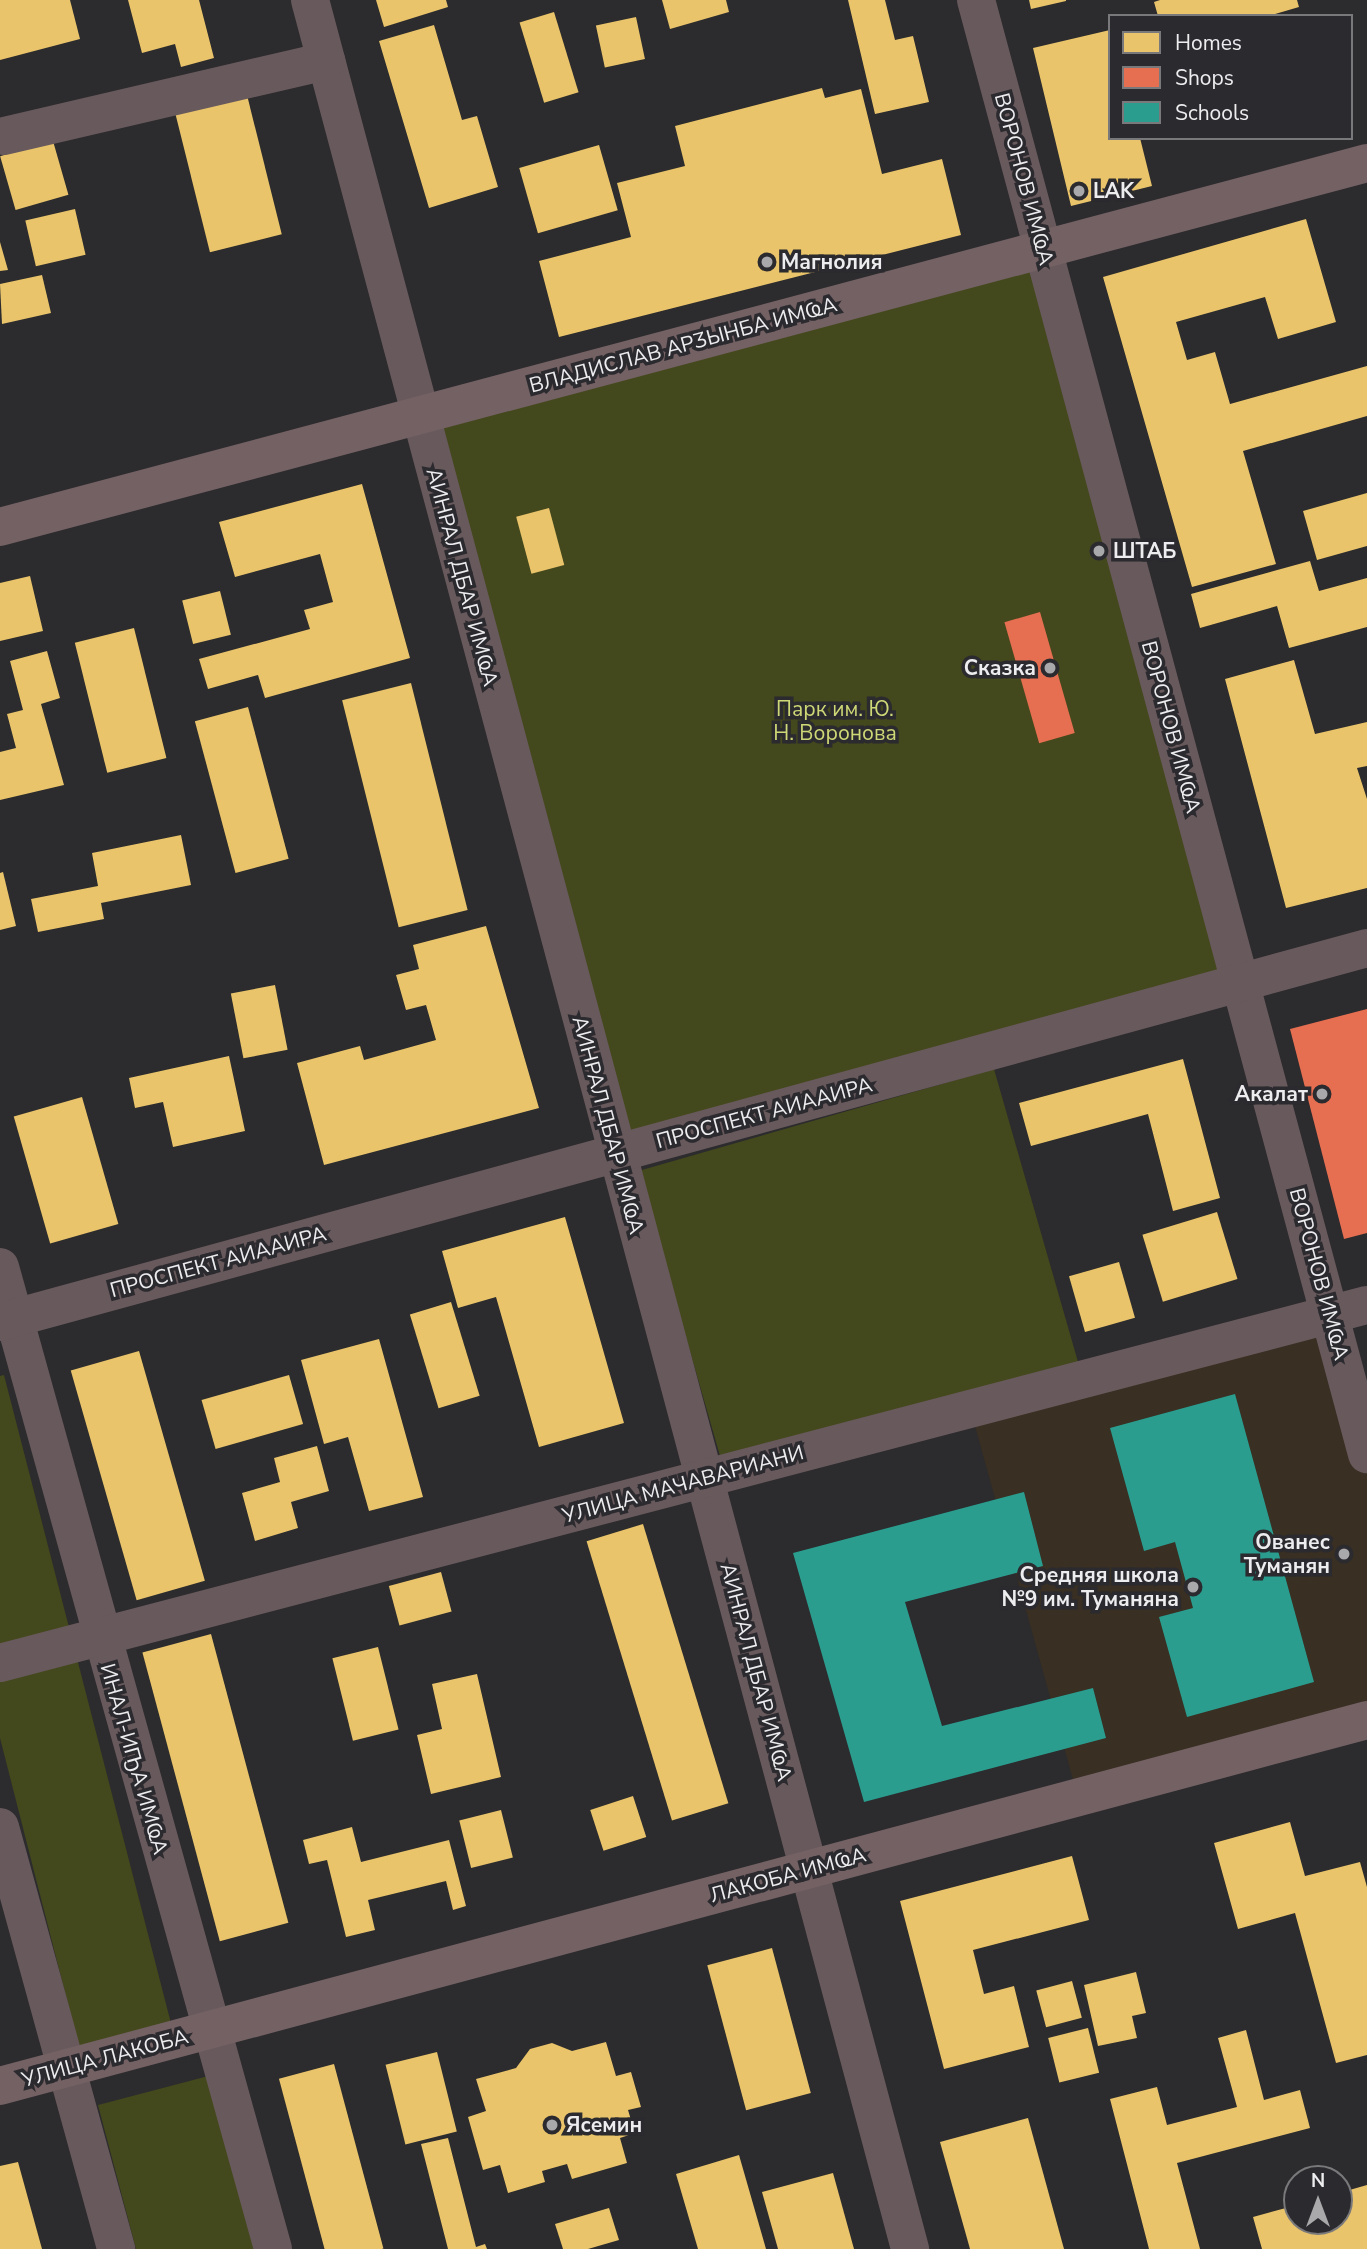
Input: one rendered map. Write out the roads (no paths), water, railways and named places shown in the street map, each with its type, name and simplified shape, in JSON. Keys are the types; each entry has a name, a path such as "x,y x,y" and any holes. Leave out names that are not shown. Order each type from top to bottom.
{"main road":[{"name":"ВЛАДИСЛАВ АРӠЫНБА ИМҨА","path":"0,527 1367,163"},
{"name":"ЛАКОБА ИМҨА","path":"210,2030 808,1871 1077,1794 1367,1720"},
{"name":"УЛИЦА ЛАКОБА","path":"0,2086 210,2030"}],"street":[{"name":"АИНРАЛ ДБАР ИМҨА","path":"310,0 910,2249"},
{"name":"ВОРОНОВ ИМҨА","path":"976,0 1367,1454"},
{"path":"4,136 326,61"},
{"name":"ПРОСПЕКТ АИААИРА","path":"7,1320 1367,948"},
{"name":"ИНАЛ-ИҦА ИМҨА","path":"0,1267 7,1320 100,1636 273,2249"},
{"name":"УЛИЦА МАЧАВАРИАНИ","path":"0,1663 1367,1305"},
{"path":"0,1827 116,2249"}],"place":[{"name":"LAK","path":"1079,191"},
{"name":"Магнолия","path":"767,262"},
{"name":"ШТАБ","path":"1099,551"},
{"name":"Сказка","path":"1050,668"},
{"name":"Акалат","path":"1322,1094"},
{"name":"Ованес Туманян","path":"1344,1554"},
{"name":"Средняя школа №9 им. Туманяна","path":"1193,1587"},
{"name":"Ясемин","path":"552,2125"}],"park label":[{"name":"Парк им. Ю. Н. Воронова","path":"835,721"}]}
